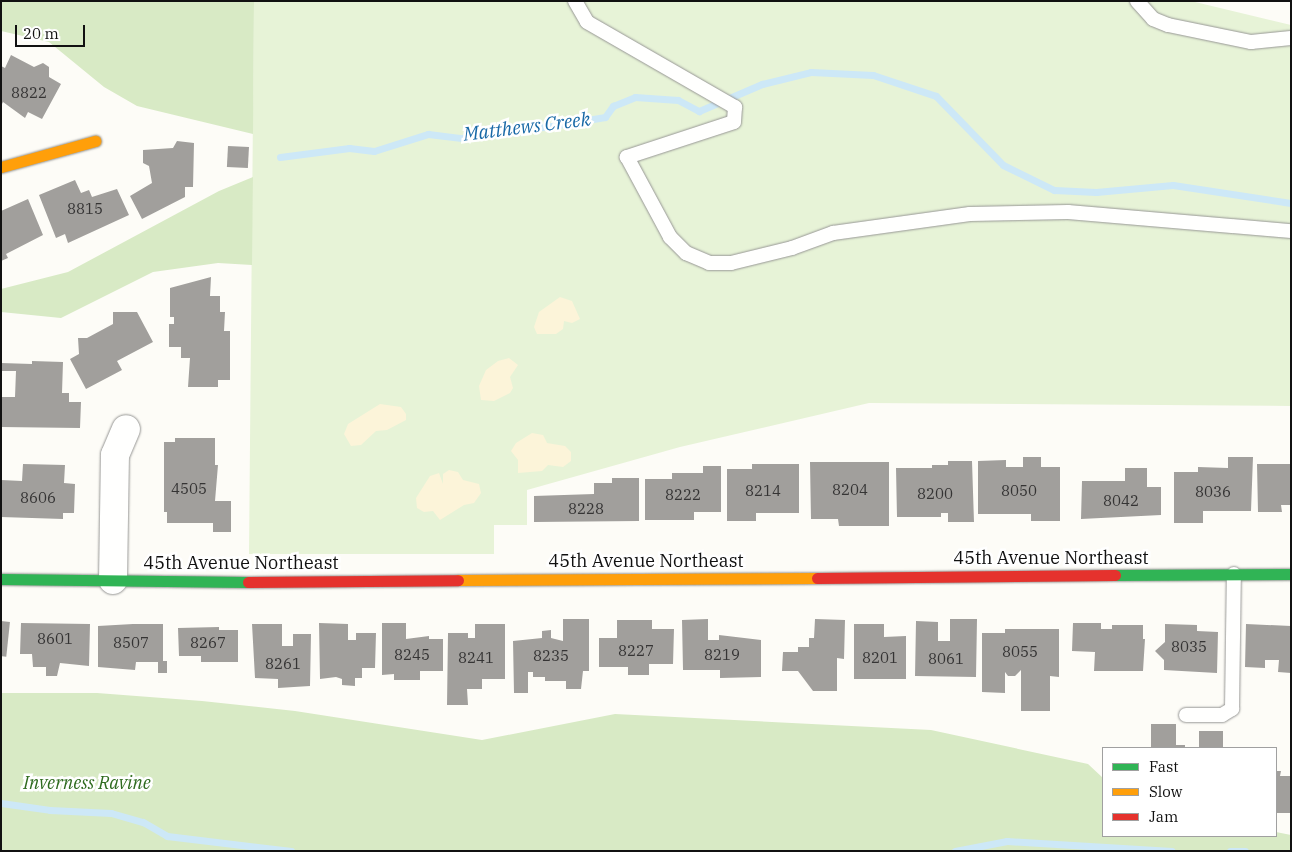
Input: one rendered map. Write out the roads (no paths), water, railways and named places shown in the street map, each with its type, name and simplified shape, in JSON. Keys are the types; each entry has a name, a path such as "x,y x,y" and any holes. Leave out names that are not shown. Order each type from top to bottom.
{"street":[{"path":"1,167 95,141"},
{"path":"113,580 114,455 126,429"},
{"name":"45th Avenue Northeast","path":"1,579 230,582 1291,574"}],"lane":[{"path":"575,1 587,22 735,107 734,122 627,156 670,237 686,253 708,263 731,263 792,248 833,233 970,214 1068,212 1291,231"},
{"path":"1137,1 1153,18 1168,25 1251,42 1291,38"},
{"path":"1186,715 1210,716 1232,709 1234,574"}],"waterway":[{"name":"Matthews Creek","path":"280,157 349,148 374,151 428,134 462,138 498,128 545,127 605,117 613,106 635,97 678,100 699,111 762,84 811,72 873,75 936,96 1003,165 1054,190 1096,192 1173,185 1291,203"},
{"path":"1,803 50,810 111,813 143,822 167,836 291,851"},
{"path":"955,851 1007,841 1172,851"},
{"path":"1230,851 1245,851"}],"park label":[{"name":"Inverness Ravine","path":"87,783"}]}
